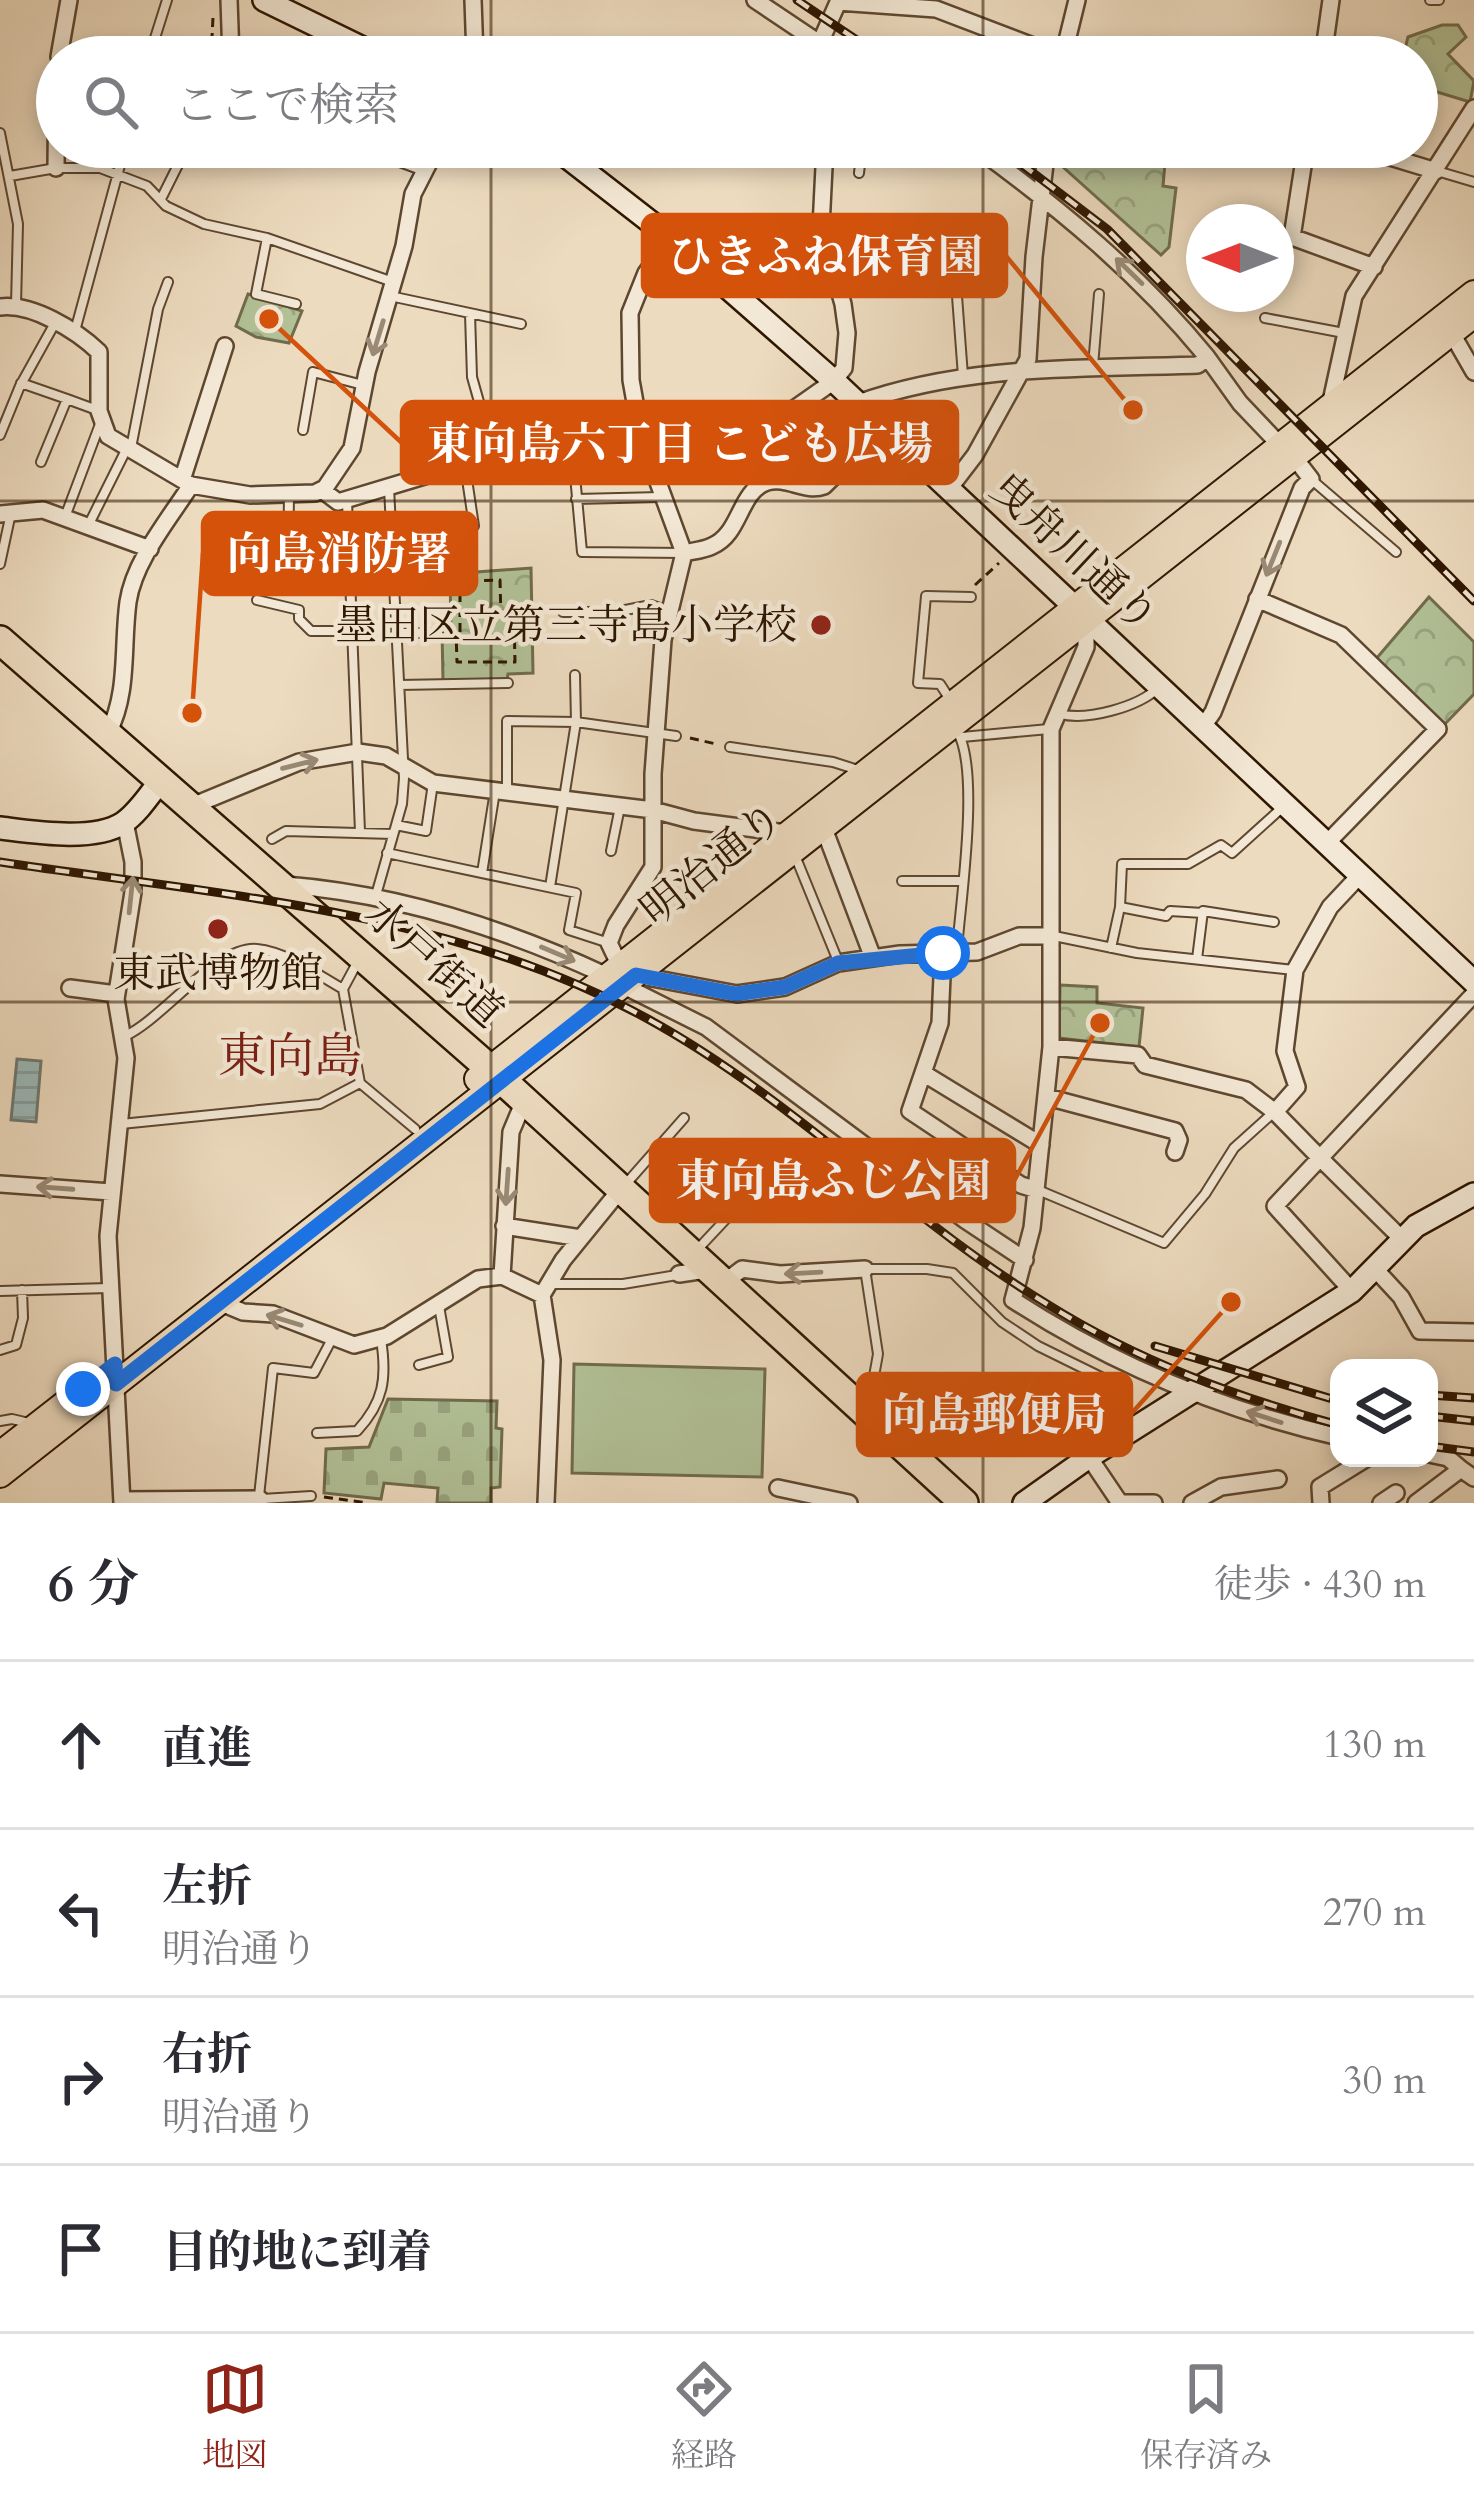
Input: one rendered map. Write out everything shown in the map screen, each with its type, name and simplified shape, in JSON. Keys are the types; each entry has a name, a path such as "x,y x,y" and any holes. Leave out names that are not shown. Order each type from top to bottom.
{"highway":[{"name":"水戸街道","path":"6,653 108,733 362,955 620,1190 699,1271 964,1503"}],"main road":[{"name":"明治通り","path":"1287,451 1330,406 1474,293"},
{"name":"明治通り","path":"790,842 823,826 956,722 1080,612 1474,314"},
{"name":"明治通り","path":"0,1454 219,1302 618,968 790,842 863,771 956,722"},
{"name":"明治通り","path":"0,1475 115,1374 415,1129 496,1074"}],"street":[{"path":"63,36 69,0"},
{"path":"229,0 230,36"},
{"path":"263,0 338,36"},
{"path":"473,0 474,36"},
{"path":"755,0 800,36"},
{"path":"1068,36 1077,0"},
{"path":"1326,36 1331,0"},
{"path":"823,36 839,1 958,8 1018,36"},
{"path":"1438,167 1474,108"},
{"path":"8,306 55,323 99,352 99,418 108,436 187,481 250,495 322,490 352,448 413,194 426,168"},
{"name":"曳舟川通り","path":"581,168 671,238 834,381 1474,982"},
{"path":"322,490 331,500 347,500 524,446 641,436 754,436 834,381 844,368 843,304 820,227 824,168"},
{"path":"1003,168 1040,194 1163,303 1240,403 1311,479 1302,488 1213,712 1202,728"},
{"path":"950,489 975,455 1028,359 1044,168"},
{"path":"1292,204 1301,168"},
{"path":"1330,406 1354,296 1436,170 1429,168"},
{"path":"618,968 616,925 653,867 668,610 684,553 641,436 632,380 630,313 646,273 671,238"},
{"path":"1294,239 1374,267"},
{"path":"1451,332 1474,372"},
{"path":"108,733 120,705 129,597 187,481 225,346"},
{"path":"858,403 898,388 963,376 1198,365 1208,357"},
{"path":"684,553 725,538 748,499 767,482 784,481 814,490 824,485 884,427"},
{"path":"6,513 43,510 151,549"},
{"path":"1256,599 1341,635 1438,729 1327,843"},
{"path":"1080,612 1086,647 1054,721 1051,1047 1037,1190 1013,1300 1113,1358 1190,1393 1330,1435"},
{"path":"192,806 281,768 358,752 386,756 433,782 653,810 790,842"},
{"path":"0,828 70,834 112,828 125,822 161,780"},
{"path":"125,822 133,892 116,994 126,1058 108,1236 122,1501 260,1501"},
{"path":"823,826 873,958"},
{"path":"1275,1112 1297,1087 1285,1051 1294,970 1330,907 1360,875"},
{"path":"283,885 376,896 497,927 618,968 736,994 785,987 838,963 977,952 1019,936 1052,936"},
{"path":"950,952 940,1023 910,1111 1022,1186 1037,1190"},
{"path":"618,968 1025,1260"},
{"path":"70,988 116,994"},
{"path":"1352,1291 1275,1206 1474,994"},
{"path":"1051,1047 1138,1055 1145,1065 1246,1090 1275,1112 1402,1240"},
{"path":"923,1073 1041,1145"},
{"path":"1047,1097 1175,1131 1179,1140 1175,1152"},
{"path":"502,1276 511,1132 524,1101"},
{"path":"0,1184 111,1192"},
{"path":"546,1503 552,1360 545,1290 620,1190"},
{"path":"1024,1503 1352,1291 1435,1213 1474,1194"},
{"path":"504,1226 581,1238"},
{"path":"699,1271 780,1274 865,1269"},
{"path":"1376,1270 1401,1297 1420,1331 1474,1332"},
{"path":"219,1302 243,1312 273,1314 354,1345 381,1338 478,1279 502,1276 545,1290"},
{"path":"1416,1503 1467,1474 1438,1456"},
{"path":"1089,1457 1120,1503 1154,1503"},
{"path":"1322,1503 1320,1487 1352,1467"},
{"path":"1192,1503 1222,1487 1277,1479"},
{"path":"778,1488 803,1499 849,1503"}],"lane":[{"path":"156,36 167,0"},
{"path":"0,134 18,224 8,306"},
{"path":"10,176 56,168 100,168 147,186 161,200 204,224 267,238 392,289 470,314 521,323"},
{"path":"74,333 118,168"},
{"path":"161,200 177,168"},
{"path":"416,168 424,171"},
{"path":"859,173 860,168"},
{"path":"1436,170 1474,182"},
{"path":"267,238 256,294 296,304"},
{"path":"828,257 948,250 954,256 963,376"},
{"path":"87,527 129,448 168,282"},
{"path":"1093,367 1099,294"},
{"path":"470,314 472,377 494,456"},
{"path":"1265,318 1344,333"},
{"path":"0,434 21,383 55,323"},
{"path":"302,430 313,372 364,386"},
{"path":"21,383 67,399 99,418 65,518"},
{"path":"41,462 67,399"},
{"path":"572,442 582,552 684,553"},
{"path":"465,466 474,526"},
{"path":"1311,479 1396,552"},
{"path":"376,896 402,804 389,488"},
{"path":"288,571 289,494"},
{"path":"576,500 661,497"},
{"path":"347,500 361,832"},
{"path":"0,564 6,513"},
{"path":"950,952 963,881 967,806 956,722 940,684 918,683 926,596 970,597"},
{"path":"257,600 299,610 299,619 311,631 350,631"},
{"path":"563,612 615,612 651,605 668,610"},
{"path":"396,634 438,633"},
{"path":"550,887 567,799 576,722 575,675"},
{"path":"399,685 508,683"},
{"path":"956,722 1074,718 1147,699 1160,687"},
{"path":"482,873 501,791 507,721 576,722 676,736"},
{"path":"730,747 863,771"},
{"path":"272,839 286,831 426,831 433,782"},
{"path":"1111,948 1120,907 1122,864 1188,864 1221,845 1232,853 1286,805"},
{"path":"611,851 620,806"},
{"path":"790,842 838,963"},
{"path":"387,853 576,893 569,931 618,968"},
{"path":"902,881 963,881"},
{"path":"1120,907 1166,916 1170,911 1274,922"},
{"path":"1197,959 1203,913"},
{"path":"1052,936 1111,948 1294,970"},
{"path":"123,1036 146,1026 235,952 257,949 286,958 343,989"},
{"path":"362,955 343,989 360,1083 415,1129"},
{"path":"119,1124 320,1104 360,1083"},
{"path":"1037,1190 1164,1243 1205,1194 1234,1148 1275,1112"},
{"path":"620,1190 684,1118"},
{"path":"545,1290 699,1271 756,1187"},
{"path":"865,1413 874,1389 878,1354 865,1269 913,1268 953,1274 1002,1322 1038,1346 1107,1380 1110,1444"},
{"path":"0,1292 110,1288"},
{"path":"0,1350 16,1345 23,1318 22,1290"},
{"path":"1002,1322 1013,1300"},
{"path":"419,1365 448,1358 438,1304"},
{"path":"310,1496 260,1501 258,1495 273,1368 314,1373 333,1337"},
{"path":"316,1432 357,1431 372,1415 384,1391 381,1338"},
{"path":"0,1421 37,1425"}],"path":[{"path":"212,36 213,0"},
{"path":"970,597 973,587 1013,549"},
{"path":"438,633 456,632 460,632 460,581 500,580 501,620 514,620 515,662 457,662 456,632"},
{"path":"676,736 730,747"},
{"path":"310,1496 368,1503"}],"green space":[{"path":"1442,25 1458,25 1466,37 1448,54 1474,81 1470,102 1438,92 1438,36 1411,36"},
{"path":"1064,168 1165,168 1163,186 1176,188 1169,247 1161,255"},
{"path":"248,294 302,311 289,343 256,337 236,326"},
{"path":"531,568 533,673 508,674 507,680 443,681 442,629 451,628 450,574"},
{"path":"1429,597 1474,642 1474,694 1444,725 1376,659"},
{"path":"1060,985 1097,987 1097,1003 1143,1008 1139,1047 1059,1038"},
{"path":"574,1364 765,1369 762,1477 572,1473"},
{"path":"388,1399 497,1401 496,1428 502,1429 500,1487 491,1488 491,1503 437,1503 438,1488 384,1483 381,1499 324,1493 326,1449 369,1447"}],"water":[{"path":"17,1059 41,1061 36,1122 11,1120"}],"railway":[{"path":"797,0 851,36"},
{"path":"1027,168 1107,229 1474,601"},
{"path":"0,862 332,912 494,953 572,982 701,1050 946,1235 1081,1324 1188,1375 1330,1422"},
{"path":"1155,1346 1330,1398"},
{"path":"1438,1396 1474,1398"},
{"path":"1438,1417 1474,1421"},
{"path":"1438,1447 1474,1452"}],"place":[{"name":"東向島六丁目 こども広場","path":"269,319"},
{"name":"ひきふね保育園","path":"1133,410"},
{"name":"墨田区立第三寺島小学校","path":"821,625"},
{"name":"向島消防署","path":"192,713"},
{"name":"東武博物館","path":"218,929"},
{"name":"東向島ふじ公園","path":"1100,1023"},
{"name":"向島郵便局","path":"1231,1302"}],"district":[{"name":"東向島","path":"290,1056"}],"route":[{"path":"83,1389 115,1364 116,1384 636,975 736,994 785,987 838,963 943,953"}]}
